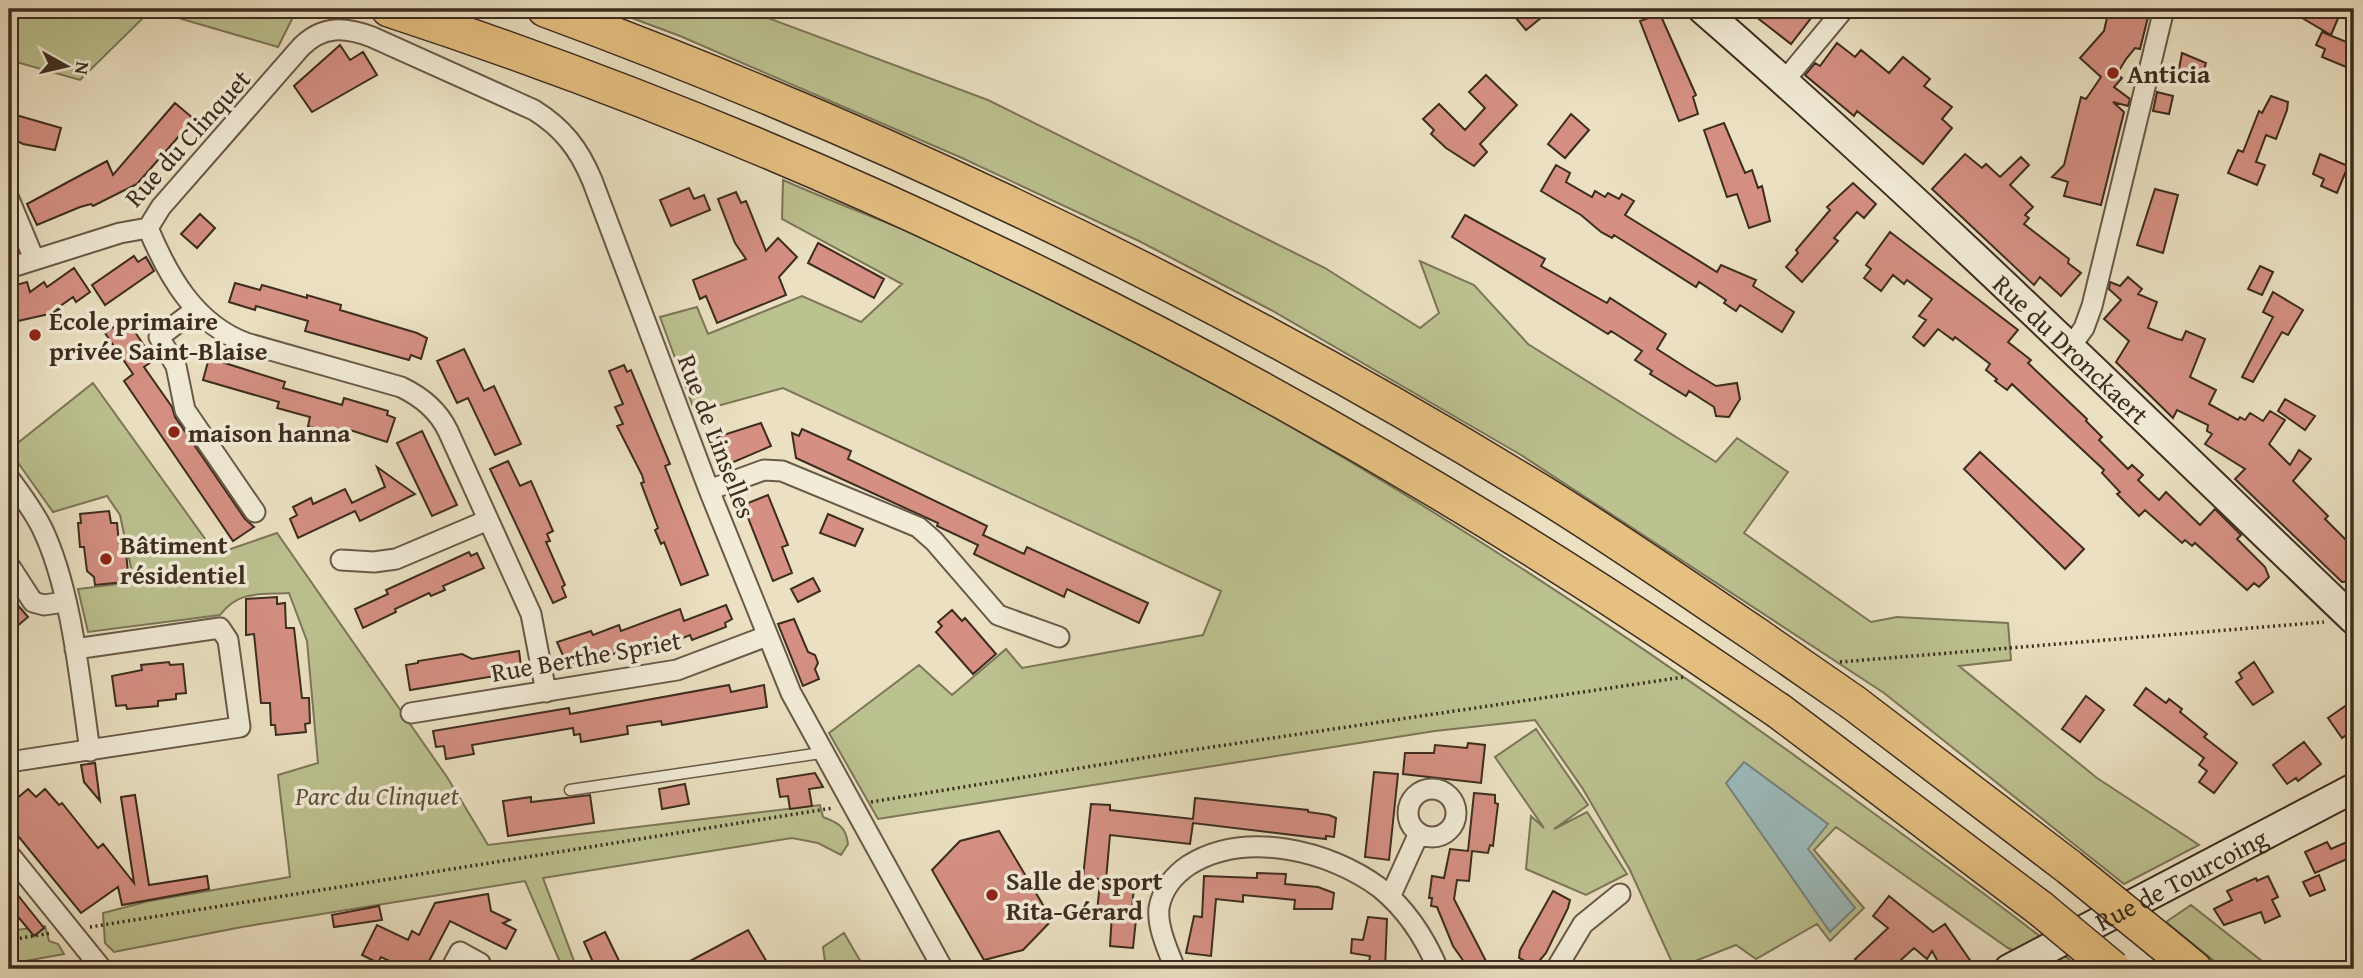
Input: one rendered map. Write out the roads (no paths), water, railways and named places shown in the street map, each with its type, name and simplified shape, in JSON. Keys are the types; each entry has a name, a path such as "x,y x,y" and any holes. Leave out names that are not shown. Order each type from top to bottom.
{"highway":[{"path":"389,9 680,115 861,192 1045,278 1228,372 1389,463 1581,579 1680,644 1779,711 2041,909 2113,969"},
{"path":"545,9 702,69 898,152 1181,289 1348,379 1528,485 1756,635 1854,704 2069,866 2194,969"}],"main road":[{"name":"Rue du Dronckaert","path":"1703,9 1785,80 2071,345 2354,620"},
{"name":"Rue de Tourcoing","path":"2009,969 2354,788"}],"street":[{"path":"1785,80 1844,9"},
{"path":"2071,345 2084,328 2092,306 2164,9"},
{"name":"Rue du Clinquet","path":"9,268 148,228 161,207 311,37 327,30 346,29"},
{"name":"Rue de Linselles","path":"346,29 372,37 534,110 571,141 592,180 766,636 821,753 943,969"},
{"path":"9,199 34,259"},
{"path":"148,228 157,248 195,310 212,326 233,338 401,387 419,396 443,421 531,614 546,692"},
{"path":"195,310 159,337 176,366 186,410 255,512"},
{"path":"709,490 764,470 782,471 909,522 934,541 998,615 1059,637"},
{"path":"9,478 43,530 75,649 90,751"},
{"path":"341,560 374,562 396,559 488,520"},
{"path":"9,565 33,602 44,605 64,602"},
{"path":"9,762 240,727 228,640 223,630 212,627 75,649"},
{"name":"Rue Berthe Spriet","path":"411,713 677,670 766,636"},
{"path":"1390,897 1419,833"},
{"path":"1175,969 1161,928 1159,905 1177,875 1209,856 1247,847 1302,853 1343,867 1390,897 1420,931 1438,969"},
{"path":"9,854 102,969"},
{"path":"1556,969 1583,924 1620,894"},
{"path":"451,969 460,952 480,963 477,969"}],"lane":[{"path":"570,790 821,753"}],"water":[{"path":"1744,762 1828,824 1808,849 1855,908 1830,932 1726,783"}],"place":[{"name":"Anticia","path":"2113,73"},
{"name":"École primaire privée Saint-Blaise","path":"35,335"},
{"name":"maison hanna","path":"174,432"},
{"name":"Bâtiment résidentiel","path":"106,559"},
{"name":"Salle de sport Rita-Gérard","path":"992,895"}],"park label":[{"name":"Parc du Clinquet","path":"377,795"}]}
